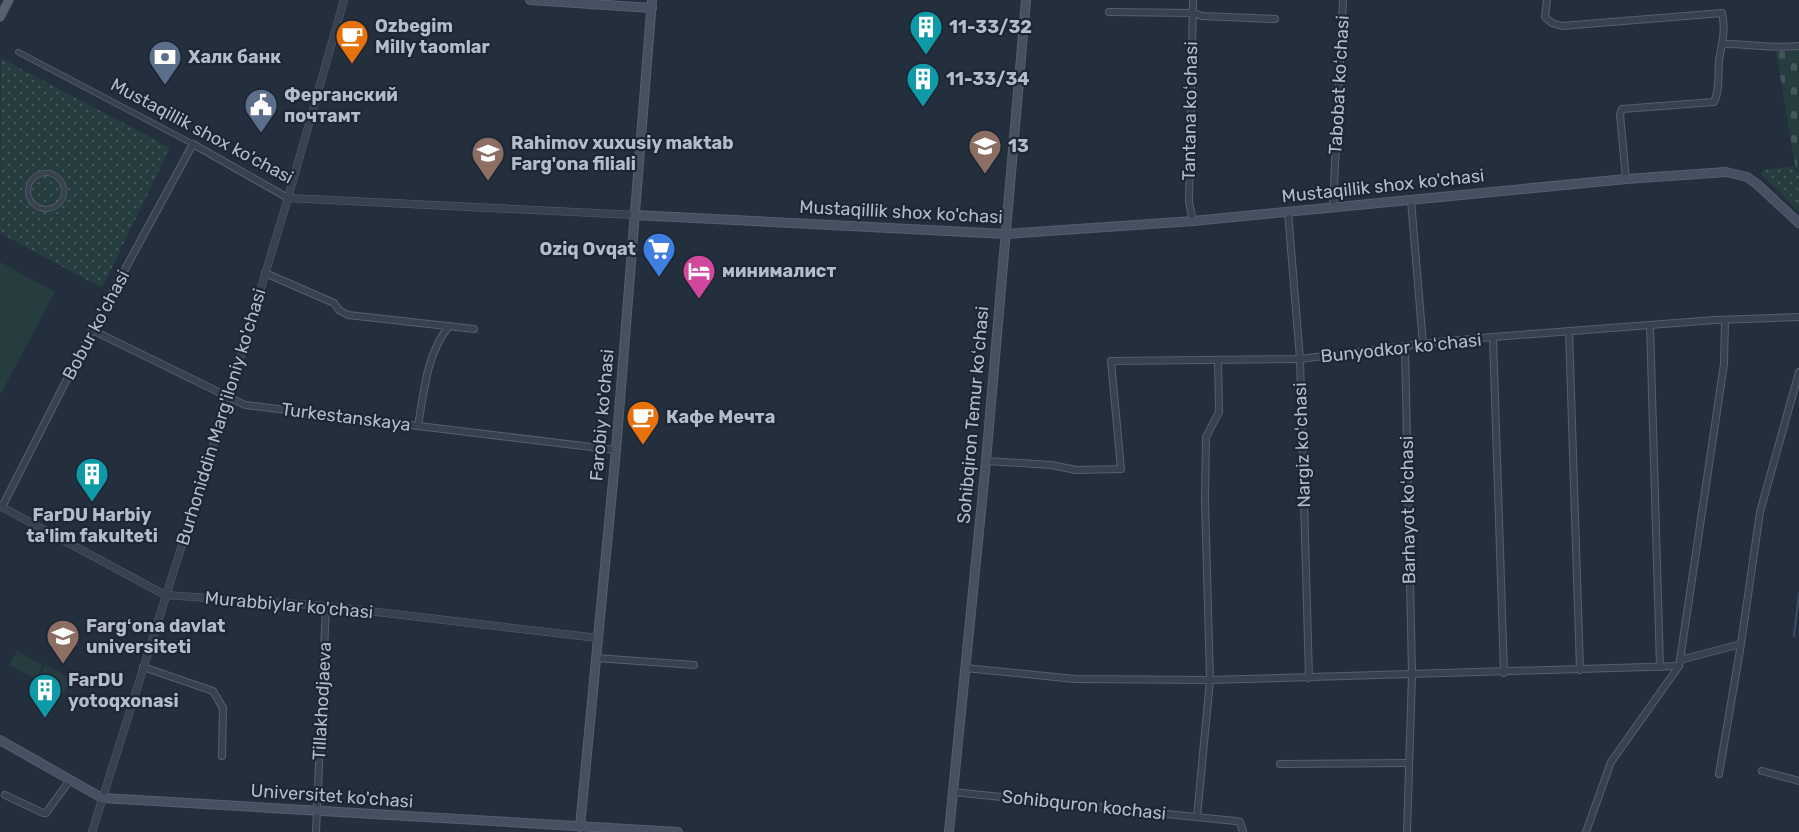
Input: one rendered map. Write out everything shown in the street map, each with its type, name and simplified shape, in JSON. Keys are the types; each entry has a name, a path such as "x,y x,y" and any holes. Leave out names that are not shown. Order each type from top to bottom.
{"main road":[{"path":"0,17 9,0"},
{"path":"530,0 652,4"},
{"name":"Sohibqiron Temur koʻchasi","path":"949,832 986,460 1026,0"},
{"name":"Farobiy ko'chasi","path":"580,830 616,450 652,4"},
{"name":"Mustaqillik shox ko'chasi","path":"634,215 1006,234 1193,221 1626,179 1726,172 1738,174 1757,184 1799,223"},
{"name":"Universitet ko'chasi","path":"0,741 102,798 580,830 678,832"}],"street":[{"name":"Burhoniddin Marg'iloniy ko'chasi","path":"92,832 266,273 344,0"},
{"name":"Tantana koʻchasi","path":"1193,0 1189,202 1193,221"},
{"name":"Tabobat koʻchasi","path":"1333,207 1343,0"},
{"path":"1547,0 1545,17 1552,23 1562,26 1722,13 1724,44 1719,60 1717,92 1713,102 1622,109 1620,114 1626,179"},
{"path":"1109,12 1192,13 1202,16 1275,19"},
{"path":"1724,44 1764,45 1778,48 1799,46"},
{"name":"Mustaqillik shox ko'chasi","path":"18,52 192,144 288,198 634,215"},
{"name":"Bobur ko'chasi","path":"1,506 192,144"},
{"path":"48,173 57,177 62,183 64,194 54,208 42,209 32,203 29,197 29,186 36,176 48,173"},
{"path":"1411,201 1423,344"},
{"name":"Nargiz koʻchasi","path":"1288,212 1300,359 1309,678"},
{"path":"266,273 334,303 339,310 348,315 474,329"},
{"name":"Bunyodkor koʻchasi","path":"986,460 1051,465 1076,470 1121,469 1111,362 1300,359 1493,337 1725,320 1799,317"},
{"path":"1586,832 1611,762 1680,663 1724,364 1725,320"},
{"path":"1650,325 1660,667"},
{"path":"418,426 429,364 440,338 449,326"},
{"name":"Turkestanskaya","path":"92,330 245,405 616,450"},
{"path":"1569,331 1580,670"},
{"path":"1493,337 1504,673"},
{"name":"Barhayot koʻchasi","path":"1405,346 1412,674 1407,832"},
{"path":"1197,817 1210,680 1205,500 1206,440 1219,412 1218,360"},
{"path":"1719,774 1760,512 1799,372"},
{"name":"Murabbiylar ko'chasi","path":"1,506 165,595 326,606 598,638"},
{"name":"Tillakhodjaeva","path":"316,832 326,606"},
{"path":"965,668 1075,678 1210,680 1504,673 1660,667 1741,644"},
{"path":"596,658 694,665"},
{"path":"143,667 213,691 223,708 222,756"},
{"path":"1280,764 1409,763"},
{"path":"1761,771 1799,781"},
{"path":"5,795 46,813 70,780"},
{"name":"Sohibquron kochasi","path":"953,792 1235,821 1240,822 1243,832"}],"green space":[{"path":"1799,50 1799,170 1796,170 1776,51"},
{"path":"1,58 170,148 102,288 0,233"},
{"path":"1793,166 1796,172 1799,172 1799,212 1761,174 1763,170"},
{"path":"0,262 55,292 0,395"},
{"path":"17,651 43,665 36,679 9,665"},
{"path":"45,665 71,679 64,694 37,680"}],"waterway":[{"path":"1794,636 1799,593"}],"place":[{"name":"11-33/32","path":"926,56"},
{"name":"Ozbegim Milly taomlar","path":"352,65"},
{"name":"Халк банк","path":"165,86"},
{"name":"11-33/34","path":"923,108"},
{"name":"Ферганский почтамт","path":"261,134"},
{"name":"13","path":"985,175"},
{"name":"Rahimov xuxusiy maktab Farg'ona filiali","path":"488,182"},
{"name":"Oziq Ovqat","path":"659,278"},
{"name":"минималист","path":"699,300"},
{"name":"Кафе Мечта","path":"643,446"},
{"name":"FarDU Harbiy ta'lim fakulteti","path":"92,503"},
{"name":"Fargʻona davlat universiteti","path":"63,665"},
{"name":"FarDU yotoqxonasi","path":"45,719"}]}
